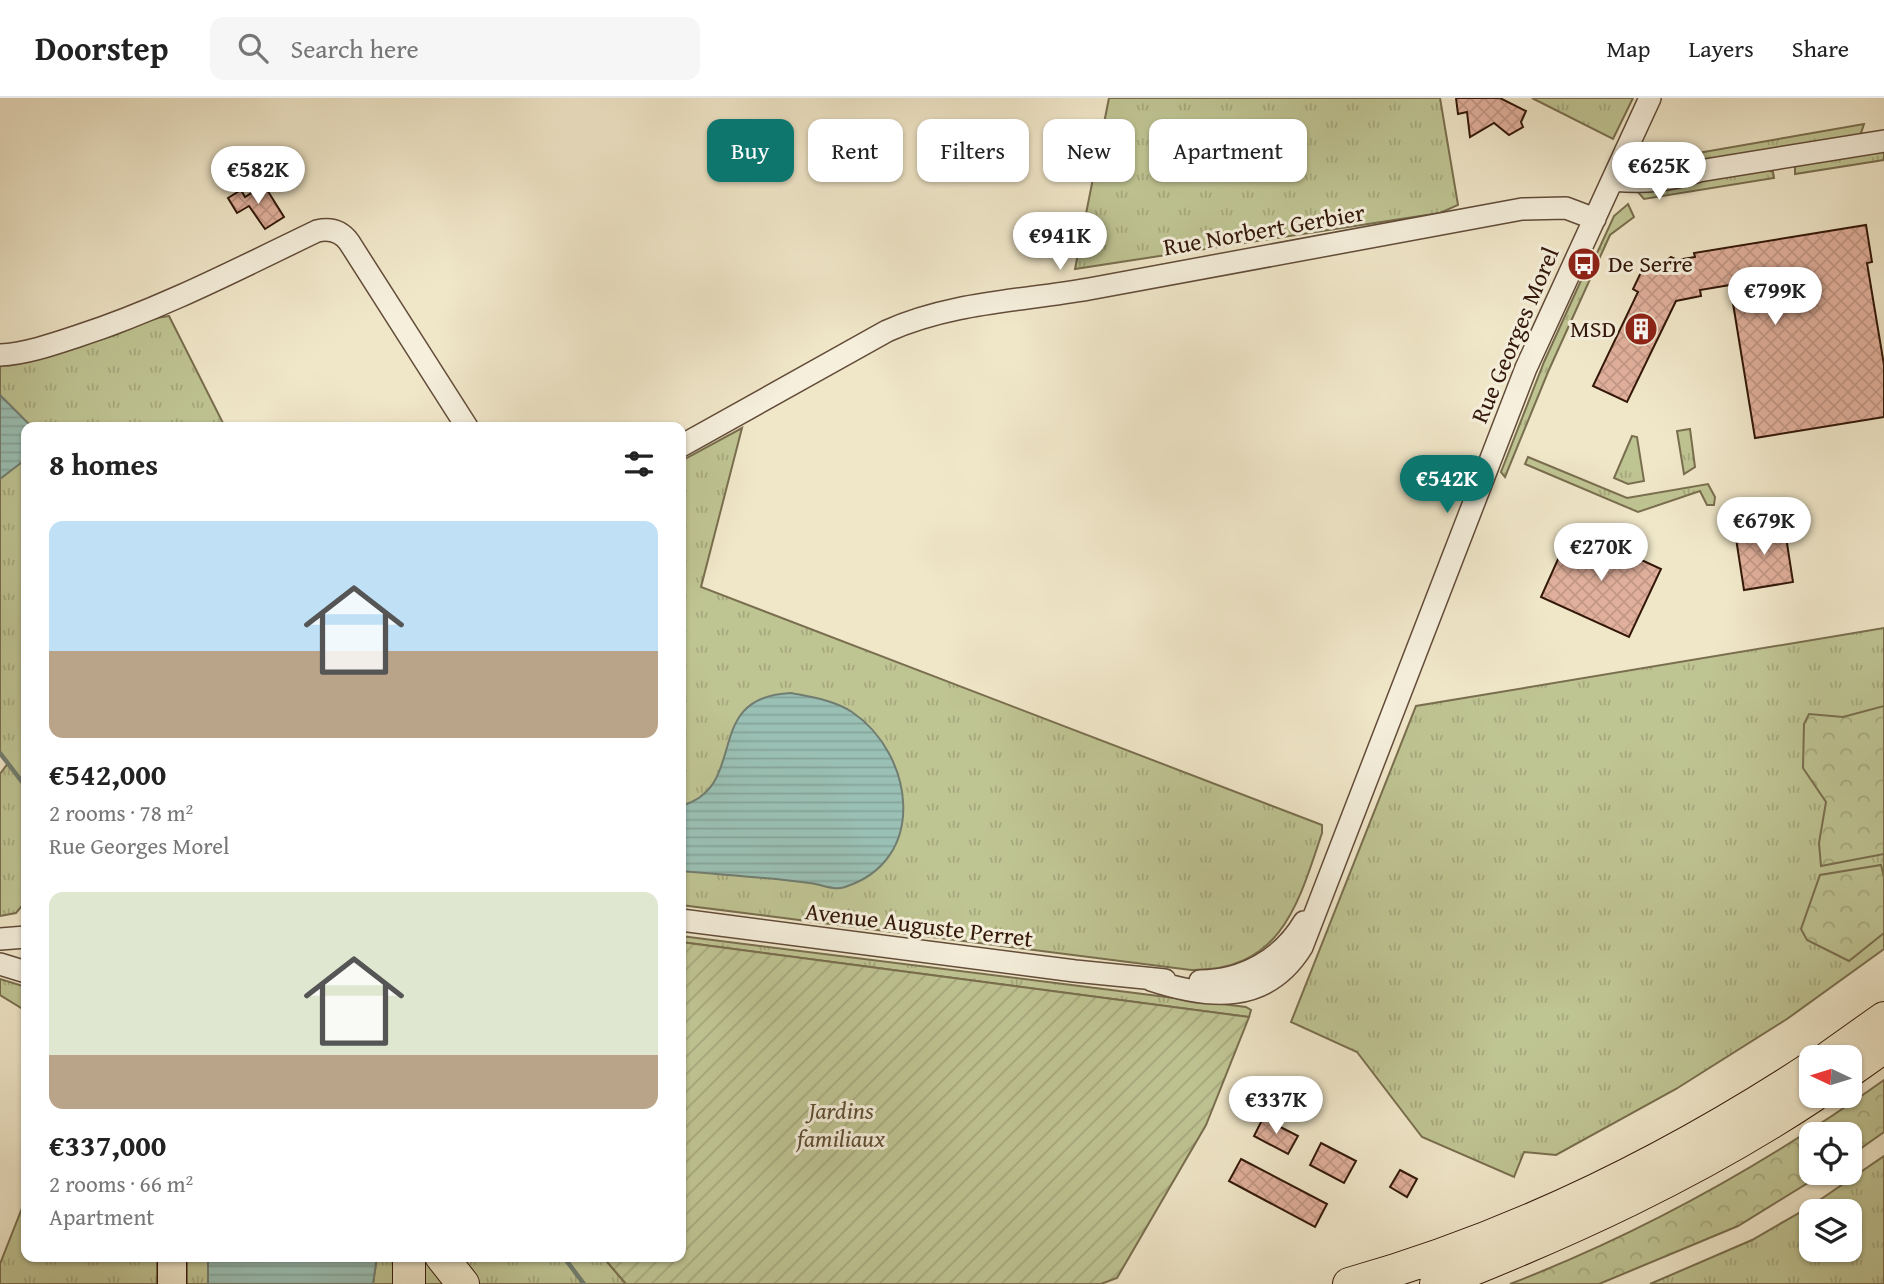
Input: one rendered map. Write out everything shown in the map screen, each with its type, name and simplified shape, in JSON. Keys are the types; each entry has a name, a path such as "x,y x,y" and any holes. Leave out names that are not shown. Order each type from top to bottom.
{"highway":[{"path":"1846,1045 1884,1018"},
{"path":"1862,1063 1884,1047"},
{"path":"1349,1284 1418,1265 1531,1222 1653,1163 1799,1075"},
{"path":"1436,1284 1551,1239 1673,1180 1799,1104"},
{"path":"409,1262 409,1284"},
{"path":"446,1262 463,1284"}],"main road":[{"path":"172,1262 173,1284"}],"street":[{"name":"Rue Georges Morel","path":"1259,978 1301,926 1345,831 1526,369 1650,98"},
{"path":"1613,180 1656,182 1699,171 1884,141"},
{"path":"1626,150 1659,170 1699,171"},
{"name":"Rue Norbert Gerbier","path":"686,443 875,337 922,316 1522,209 1566,208 1595,219"},
{"path":"0,355 55,343 105,327 188,293 317,231 329,229 340,233 349,242 464,422"},
{"name":"Avenue Auguste Perret","path":"686,921 1151,981 1213,981 1242,975 1259,978"},
{"path":"0,939 21,937"},
{"path":"0,964 21,970"}],"green space":[{"path":"1109,98 1440,98 1458,205 1440,213 1075,269 1092,182 1135,182 1135,119 1105,119"},
{"path":"1532,98 1633,98 1613,139"},
{"path":"1864,124 1860,136 1670,167 1652,161"},
{"path":"1884,149 1884,160 1795,174 1795,166 1804,162"},
{"path":"1768,170 1773,172 1774,178 1644,199 1636,190"},
{"path":"1628,204 1634,217 1610,235 1548,372 1505,477 1501,472 1544,362 1589,263 1592,264 1614,216"},
{"path":"169,316 222,422 21,422 21,907 16,913 0,916 0,774 8,763 0,753 0,360 85,344"},
{"path":"742,428 701,587 1322,825 1322,833 1304,885 1281,929 1266,946 1246,959 1221,967 1191,970 686,906 686,458"},
{"path":"1690,429 1695,467 1684,474 1677,431"},
{"path":"1632,436 1637,437 1644,481 1628,484 1614,478"},
{"path":"1528,457 1627,498 1708,484 1715,497 1714,505 1707,505 1700,491 1638,512 1525,464"},
{"path":"1884,628 1884,949 1787,1019 1676,1089 1556,1155 1524,1152 1514,1177 1422,1137 1357,1052 1291,1022 1416,706"},
{"path":"1884,706 1884,854 1821,866 1819,843 1826,802 1803,768 1804,724 1809,714 1843,717"},
{"path":"1881,865 1884,877 1884,933 1849,961 1807,940 1801,929 1820,875"},
{"path":"686,937 1246,1007 1251,1010 1249,1017 686,943"},
{"name":"Jardins familiaux","path":"686,943 1249,1017 1206,1125 1117,1278 1101,1284 626,1284 607,1262 686,1262"},
{"path":"0,979 21,985 21,1008 0,995"},
{"path":"1884,1080 1884,1132 1862,1148 1862,1122 1822,1122 1843,1108 1862,1108 1862,1095"},
{"path":"1799,1137 1799,1185 1805,1185 1738,1226 1599,1284 1510,1284 1656,1219"},
{"path":"1884,1156 1884,1284 1650,1284 1752,1240 1799,1213 1799,1262 1862,1262 1862,1199 1821,1199 1842,1185 1862,1185 1862,1171"},
{"path":"21,1211 21,1262 208,1262 208,1284 0,1284 0,1264"},
{"path":"376,1262 607,1262 626,1284 373,1284"}],"water":[{"path":"0,395 27,422 21,422 21,463 0,479"},
{"path":"791,693 845,708 873,730 889,753 899,779 903,805 900,831 890,854 872,873 845,887 832,888 777,879 686,871 686,804 702,796 715,780 735,725 745,710 763,698"},
{"path":"208,1262 376,1262 373,1284 208,1284"}],"building":[{"path":"1456,98 1500,98 1526,111 1521,122 1523,127 1509,135 1494,123 1470,137 1467,112 1458,114"},
{"path":"264,185 284,217 265,229 249,206 237,213 228,198 241,190 245,197"},
{"name":"MSD","path":"1866,225 1872,262 1867,263 1884,365 1884,417 1755,438 1730,285 1700,290 1701,296 1676,301 1627,402 1593,386 1638,292 1633,289 1644,266 1665,262 1671,257 1677,260 1695,257 1694,253"},
{"path":"1784,524 1793,582 1744,590 1735,532"},
{"path":"1572,528 1661,569 1629,637 1541,597"},
{"path":"1263,1118 1298,1136 1288,1154 1254,1136"},
{"path":"1321,1143 1356,1161 1344,1183 1310,1165"},
{"path":"1241,1159 1327,1204 1315,1227 1229,1181"},
{"path":"1400,1170 1417,1179 1407,1197 1390,1187"}],"waterway":[{"path":"0,753 21,780"},
{"path":"568,1262 584,1284"}],"place":[{"name":"De Serre","path":"1584,264"},
{"name":"MSD","path":"1641,329"}]}
